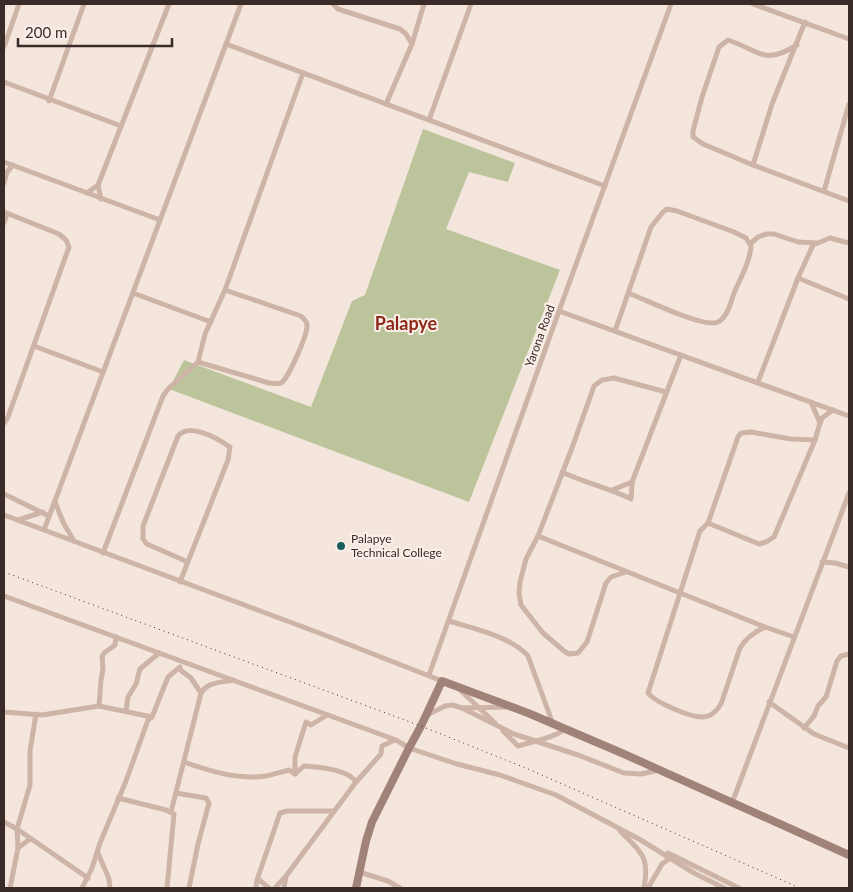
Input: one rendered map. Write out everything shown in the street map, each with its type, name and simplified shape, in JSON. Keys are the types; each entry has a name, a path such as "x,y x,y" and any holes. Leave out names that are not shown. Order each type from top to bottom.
{"street":[{"path":"4,46 19,4"},
{"path":"48,101 84,4"},
{"path":"101,198 98,185 169,4"},
{"path":"44,530 241,4"},
{"path":"333,4 338,9 400,29 406,34 412,44"},
{"path":"386,104 412,44 424,4"},
{"path":"429,120 471,4"},
{"name":"Yarona Road","path":"429,675 671,4"},
{"path":"753,4 849,39"},
{"path":"753,165 772,104 805,22"},
{"path":"797,45 782,54 772,56 761,54 728,40 719,47 702,96 692,131 693,137 703,144 753,165 849,200"},
{"path":"226,44 605,186"},
{"path":"103,553 163,396 168,389 198,362 203,341 225,290 303,73"},
{"path":"4,82 48,101 120,126"},
{"path":"824,191 849,104"},
{"path":"4,162 160,220"},
{"path":"4,182 7,172 13,165"},
{"path":"87,193 98,185"},
{"path":"615,331 628,293 651,227 659,215 667,209 734,232 746,238 750,244 751,249 743,272 723,319 718,322 706,323 664,309 628,293"},
{"path":"4,223 6,213 59,234 66,240 68,247 34,346 8,417 4,423"},
{"path":"750,244 766,234 781,236 798,242 816,242 830,238 849,243"},
{"path":"758,382 798,278 816,242"},
{"path":"798,278 849,299"},
{"path":"198,362 279,384 284,380 299,349 307,326 306,321 301,316 225,290"},
{"path":"133,293 211,322"},
{"path":"559,311 849,416"},
{"path":"34,346 103,372"},
{"path":"562,472 631,499 632,482 681,355"},
{"path":"626,572 611,577 606,583 586,645 578,653 570,654 558,647 521,605 519,593 522,572 538,536 594,386 602,380 622,380 666,392"},
{"path":"811,402 820,423"},
{"path":"708,523 759,544 771,540 778,529 815,440 822,418 833,410"},
{"path":"180,582 188,562 230,451 230,446 219,440 187,430 182,431 178,436 148,511 142,532 142,540 188,562"},
{"path":"764,627 749,636 740,648 719,708 709,716 703,717 671,708 651,697 648,691 700,531 708,523 738,437 741,434 751,432 791,439 815,440"},
{"path":"612,490 632,482"},
{"path":"732,803 849,493"},
{"path":"4,494 49,516"},
{"path":"18,520 43,512 54,504"},
{"path":"54,504 74,542"},
{"path":"4,515 515,708 660,770 849,855"},
{"path":"538,536 764,627 794,637"},
{"path":"822,562 849,567"},
{"path":"4,596 396,740 409,748 457,764 500,775 556,795 724,888"},
{"path":"449,621 508,641 522,648 528,656 553,724"},
{"path":"99,706 100,680 103,669 102,657 104,652 115,645 116,637"},
{"path":"126,711 128,697 136,684 140,670 159,653"},
{"path":"804,728 826,697 837,661 841,656 849,654"},
{"path":"82,888 98,853 100,843 148,720 152,717 168,677 183,662"},
{"path":"179,668 191,678 201,693"},
{"path":"171,812 201,693 205,686 212,683 234,680"},
{"path":"356,888 372,822 442,681"},
{"path":"457,687 518,746 549,738 566,729"},
{"path":"769,702 814,734 849,748"},
{"path":"426,716 445,706 452,705 462,708 514,734 624,773 640,774 660,770"},
{"path":"4,712 36,714 99,706 152,717"},
{"path":"462,708 478,706 515,708"},
{"path":"10,888 18,848 17,829 30,785 30,751 36,714"},
{"path":"295,774 295,757 306,722 311,725 327,715"},
{"path":"275,888 286,876 333,811 381,754 382,746 396,740"},
{"path":"184,762 208,771 235,776 265,776 289,770 295,774"},
{"path":"295,774 304,766 313,767 344,772 349,774 356,782"},
{"path":"176,793 206,798 210,803 198,844 189,888"},
{"path":"118,798 174,814 167,888"},
{"path":"256,888 280,813 284,811 333,811"},
{"path":"4,822 88,878"},
{"path":"615,826 639,849 646,867 646,888"},
{"path":"18,848 30,839"},
{"path":"659,851 697,866 739,888"},
{"path":"98,853 109,879 110,888"},
{"path":"646,888 662,864 670,858"},
{"path":"359,872 388,881 400,888"},
{"path":"284,888 286,876"},
{"path":"258,879 269,888"}],"green space":[{"path":"423,129 515,163 508,182 469,172 446,229 560,270 469,502 169,389 184,360 311,407 352,301 365,295"}],"railway":[{"path":"4,572 421,726 528,769 800,888"}],"place":[{"name":"Palapye Technical College","path":"341,546"}],"district":[{"name":"Palapye","path":"406,324"}]}
